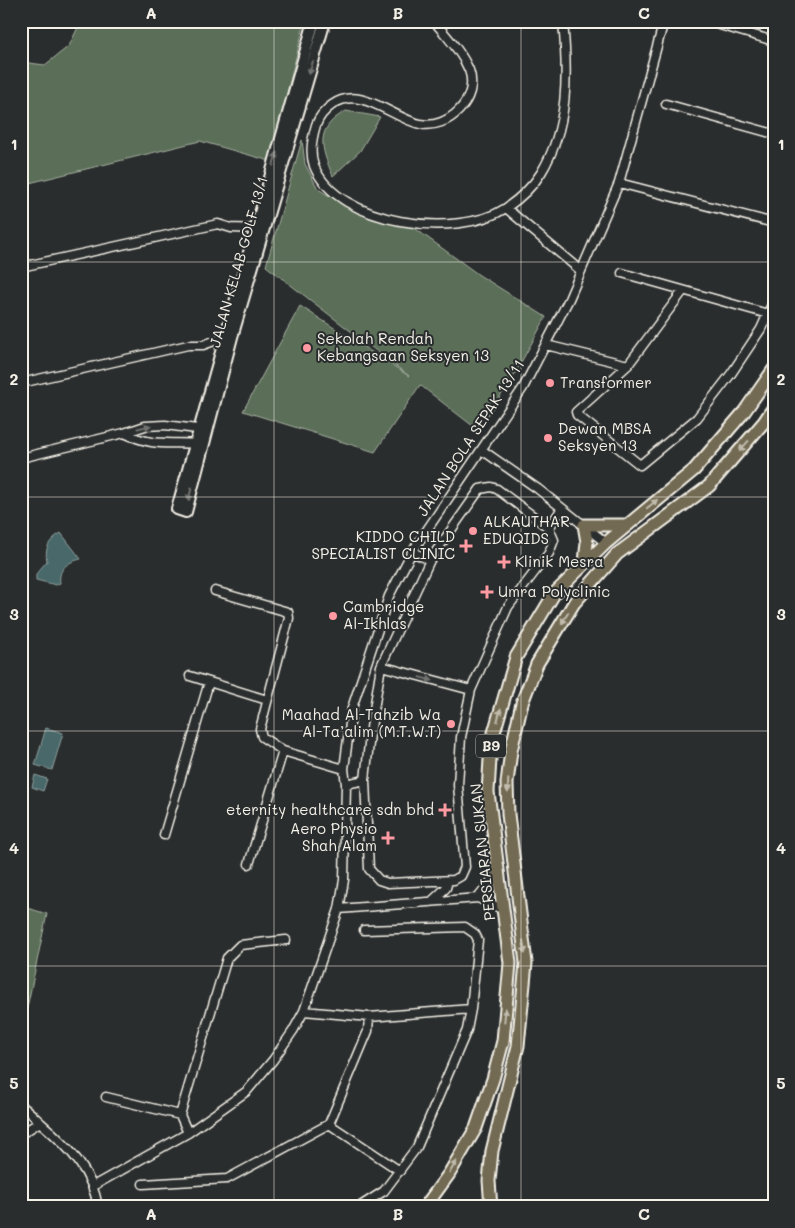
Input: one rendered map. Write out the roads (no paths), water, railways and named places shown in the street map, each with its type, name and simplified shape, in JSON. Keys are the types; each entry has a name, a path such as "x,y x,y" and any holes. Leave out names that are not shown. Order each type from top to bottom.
{"main road":[{"name":"PERSIARAN SUKAN","path":"425,1207 449,1174 476,1128 493,1079 502,1041 510,963 488,792 492,743 516,657 554,594 606,542 694,470 744,412 774,369"},
{"name":"PERSIARAN SUKAN","path":"491,1207 489,1181 492,1151 518,1046 526,963 508,814 507,783 511,750 522,703 537,664 574,603 604,568 633,542 709,486 764,422 774,407"},
{"path":"585,562 587,542 584,525 627,525"},
{"path":"604,568 606,542 616,545 633,542"}],"street":[{"path":"21,267 218,224 231,228 259,229 314,21"},
{"name":"JALAN KELAB GOLF 13/1","path":"186,512 199,444 259,229 325,21"},
{"path":"434,21 459,50 470,72 467,97 458,113 444,122 420,124 367,101 350,97 337,101 325,110 318,122 311,142 313,164 320,178 348,203 396,220 421,224 448,224 490,215 506,208 523,194 540,174 552,151 566,101 567,65 563,22"},
{"name":"JALAN BOLA SEPAK 13/11","path":"93,1186 188,1132 247,1091 273,1060 304,1011 340,909 344,880 346,784 344,769 352,708 370,648 389,596 412,552 523,388 546,345 581,271 619,183 664,21"},
{"path":"706,21 774,41"},
{"path":"666,104 774,134"},
{"path":"619,183 774,222"},
{"path":"506,208 581,271"},
{"path":"622,273 768,314"},
{"path":"683,291 628,365 576,412 577,416 640,465 697,418 730,374 768,314 774,300"},
{"path":"21,383 188,345 203,344 229,336"},
{"path":"546,345 628,365"},
{"path":"21,458 124,434 145,426 165,425 203,430"},
{"path":"124,434 140,441 159,445 199,444"},
{"path":"482,450 606,542"},
{"path":"480,489 497,489 549,528 554,540 552,547 508,607 471,690 461,737 458,784 465,867 461,876 448,881 388,882 379,880 369,869 365,780 370,734 381,666 430,560 480,489"},
{"path":"549,528 562,508"},
{"path":"412,552 430,560"},
{"path":"215,591 288,612 289,618 260,729 262,737 283,751 344,769"},
{"path":"381,666 471,690"},
{"path":"190,676 267,700"},
{"path":"164,834 209,682"},
{"path":"249,864 283,751"},
{"path":"346,784 365,780"},
{"path":"478,898 498,872"},
{"path":"431,902 446,888 448,881"},
{"path":"340,909 478,898 504,910"},
{"path":"359,1207 384,1191 417,1147 467,1030 478,940 470,929 465,927 364,930"},
{"path":"188,1132 180,1115 226,958 240,945 286,940"},
{"path":"304,1011 369,1016 471,1009"},
{"path":"143,1184 227,1179 329,1124 368,1031 369,1016"},
{"path":"106,1097 180,1115"},
{"path":"21,1106 64,1142 80,1161 93,1186 98,1207"},
{"path":"21,1134 40,1122"},
{"path":"329,1124 400,1171"}],"water":[{"path":"61,533 81,559 64,567 60,574 60,583 56,585 36,580 36,574 47,561 46,552 49,544"},
{"path":"46,728 63,733 52,770 35,765"},
{"path":"35,775 47,779 43,791 32,787"}],"place":[{"name":"Sekolah Rendah Kebangsaan Seksyen 13","path":"307,348"},
{"name":"Transformer","path":"550,383"},
{"name":"Dewan MBSA Seksyen 13","path":"548,438"},
{"name":"ALKAUTHAR EDUQIDS","path":"473,531"},
{"name":"KIDDO CHILD SPECIALIST CLINIC","path":"466,546"},
{"name":"Klinik Mesra","path":"504,562"},
{"name":"Umra Polyclinic","path":"487,592"},
{"name":"Cambridge Al-Ikhlas","path":"333,616"},
{"name":"Maahad Al-Tahzib Wa Al-Ta’alim (M.T.W.T)","path":"451,724"},
{"name":"eternity healthcare sdn bhd","path":"445,810"},
{"name":"Aero Physio Shah Alam","path":"388,838"}]}
